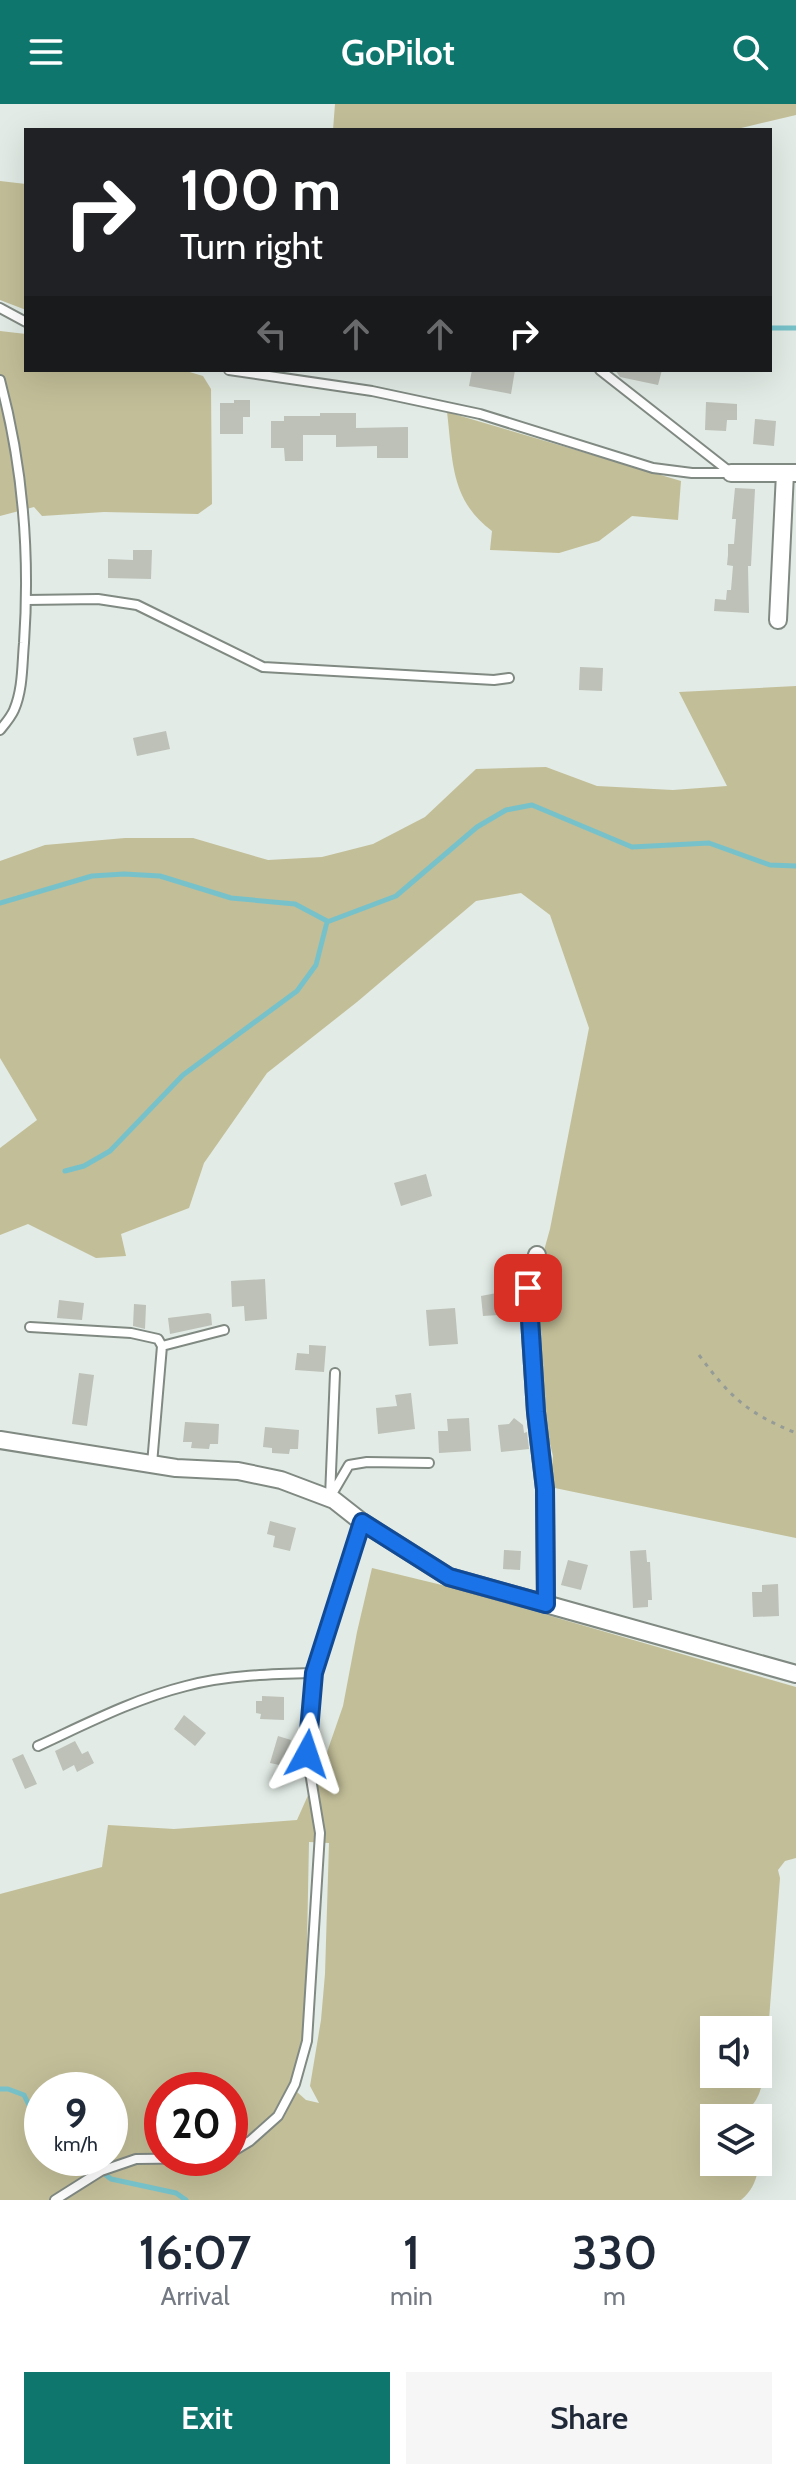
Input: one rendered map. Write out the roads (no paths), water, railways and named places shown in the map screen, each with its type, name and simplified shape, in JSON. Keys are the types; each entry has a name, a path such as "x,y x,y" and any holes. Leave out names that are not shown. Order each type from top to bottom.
{"street":[{"path":"731,473 790,473 778,620"},
{"path":"537,1255 528,1288 536,1412 545,1489 546,1604"},
{"path":"0,1440 152,1465 238,1471 281,1480 330,1498 449,1577 796,1674"}],"lane":[{"path":"0,308 24,321"},
{"path":"243,372 372,391 480,414 653,468 692,473 731,473"},
{"path":"603,372 731,473"},
{"path":"0,380 16,449 26,550 27,600 21,690 14,713 0,730"},
{"path":"27,600 98,599 137,605 263,667 494,680 509,678"},
{"path":"30,1327 131,1333 158,1339 162,1346 152,1465"},
{"path":"162,1346 224,1330"},
{"path":"330,1498 335,1373"},
{"path":"330,1498 349,1465 367,1462 429,1463"},
{"path":"248,2142 278,2116 295,2084 307,2041 320,1833 307,1754 314,1673 362,1522"},
{"path":"38,1746 115,1711 187,1685 211,1680 314,1673"},
{"path":"55,2200 101,2171 144,2159"}],"waterway":[{"path":"772,328 796,328"},
{"path":"65,1171 84,1166 110,1151 183,1075 297,991 316,965 327,922 396,896 477,827 506,810 532,805 632,847 709,843 770,865 796,866"},
{"path":"0,903 92,876 124,874 160,876 231,898 295,904 327,921"},
{"path":"0,2089 24,2095"},
{"path":"107,2176 176,2193 186,2200"}]}
